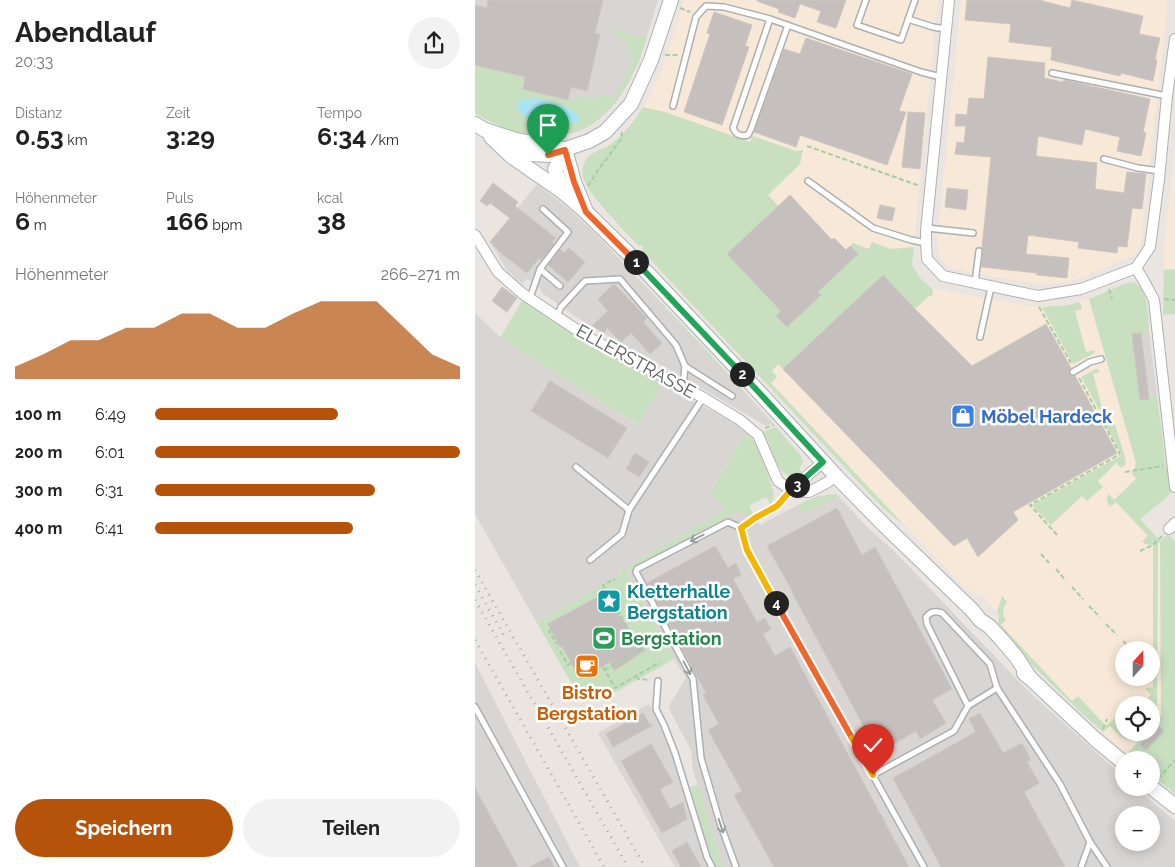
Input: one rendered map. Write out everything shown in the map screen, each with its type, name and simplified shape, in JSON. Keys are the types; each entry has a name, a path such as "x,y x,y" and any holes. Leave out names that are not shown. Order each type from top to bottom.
{"main road":[{"path":"484,130 516,140 547,144 565,150 589,141 605,132 631,104 675,4"},
{"path":"484,130 511,156 563,192 640,265 835,476 980,620 1003,640 1030,678 1115,756"},
{"path":"563,192 555,169 565,150"},
{"path":"565,150 574,182 586,212"},
{"path":"1160,790 1175,806"}],"street":[{"path":"949,0 927,228 927,259 943,276 1037,296 1081,289 1136,268 1150,248 1175,40"},
{"name":"ELLERSTRASSE","path":"475,235 498,272 530,298 589,338 704,398 739,419 758,435 777,480 791,490"},
{"path":"1136,268 1154,300 1173,453 1175,487"},
{"path":"791,490 823,462"},
{"path":"791,490 809,492 835,476"}],"lane":[{"path":"866,0 857,25 901,40 915,0"},
{"path":"673,106 696,17 706,6 724,7 770,19 921,72 941,77"},
{"path":"770,19 733,128 736,134 743,137 748,135 751,129 788,25"},
{"path":"908,19 946,29"},
{"path":"1052,72 1167,96"},
{"path":"1104,159 1159,171"},
{"path":"808,181 873,228 926,243"},
{"path":"530,298 540,270 568,232 543,209"},
{"path":"927,228 973,233"},
{"path":"975,283 979,251"},
{"path":"540,270 560,286"},
{"path":"557,316 561,306 585,282 620,279 676,345 685,366 683,387"},
{"path":"980,337 991,287"},
{"path":"1074,371 1090,362 1101,359"},
{"path":"685,366 732,396"},
{"path":"591,560 622,534 629,510 704,398"},
{"path":"576,467 629,510"},
{"path":"741,528 777,506 791,490"},
{"path":"736,867 720,823 701,758 693,679 636,572 637,569 727,522 741,528"},
{"path":"741,528 747,550 924,867"},
{"path":"968,706 927,624 926,617 930,613 936,611 942,613 991,664 997,688 1060,784 1090,842 1107,867"},
{"path":"658,681 656,709 664,724 675,754 711,867"},
{"path":"873,775 954,732 968,706 997,688"},
{"path":"475,707 563,867"},
{"path":"1081,867 1090,842"}],"path":[{"path":"675,4 698,15"},
{"path":"665,55 686,54"},
{"path":"587,188 621,139 622,132"},
{"path":"807,146 920,186"},
{"path":"1109,289 1112,299"},
{"path":"1161,299 1175,300"},
{"path":"1038,305 1120,454 1029,505 1057,535"},
{"path":"765,428 776,424"},
{"path":"1125,472 1166,466"},
{"path":"1140,551 1153,545 1172,526"},
{"path":"1041,554 1049,563"},
{"path":"1056,569 1066,581"},
{"path":"605,670 640,650 603,585 615,579"},
{"path":"1072,587 1083,599"},
{"path":"1089,606 1100,617"},
{"path":"1106,624 1117,635"},
{"path":"551,630 549,630 557,644"},
{"path":"560,652 567,665 571,663"},
{"path":"603,667 615,688 660,662"},
{"path":"636,676 638,679 658,681"},
{"path":"1101,733 1107,718"},
{"path":"1160,777 1175,760"}],"shaded area":[{"path":"475,0 658,0 639,62 616,102 597,121 586,128 576,132 546,137 524,135 511,131 475,113"},
{"path":"684,0 938,0 910,285 1036,307 1068,305 1089,299 1136,463 1139,519 1160,541 1161,716 1160,696 1115,696 1115,741 1139,741 1130,751 1124,751 1032,665 998,623 999,615 981,594 977,594 964,587 907,527 883,508 659,269 642,250 641,245 639,246 590,190 649,98 662,68"},
{"path":"961,0 1165,0 1167,11 1141,243 1133,256 1071,281 1037,284 952,269 938,255 937,244"},
{"path":"1175,145 1175,269 1164,270 1164,245"},
{"path":"537,184 568,208 596,234 770,421 766,426 576,317 542,293 539,287 531,281 526,280 522,284 506,269 490,242"},
{"path":"475,313 501,338 637,425 662,384 731,421 746,433 710,491 726,510 623,568 619,575 537,623 475,514"},
{"path":"1149,332 1157,395 1149,396 1149,399 1140,400 1132,334"},
{"path":"836,494 870,530 892,549 1029,692 1115,769 1115,796 1145,796 1157,806 1115,806 1115,851 1160,851 1160,808 1175,821 1175,867 723,867 693,770 691,750 668,707 686,678 626,571 737,511 749,515 753,513 760,525 821,495 822,497"},
{"path":"475,663 580,867 475,867"},
{"path":"649,704 660,725 676,765 708,867 675,867 598,733"}],"green space":[{"path":"609,29 647,38 628,84 619,98 596,121 582,129 565,134 539,136 513,132 475,113 475,65 525,77 523,89 573,101 574,96 592,98 607,95 614,98 629,67 631,55 625,39 621,40"},
{"path":"643,107 665,112 750,142 753,136 796,151 803,150 800,164 768,195 778,206 728,254 781,311 776,316 787,327 821,295 818,292 858,254 850,246 853,243 869,249 872,242 891,249 914,247 912,265 920,278 933,290 932,296 929,296 915,309 883,275 783,369 778,364 772,371 777,377 771,383 905,526 883,508 659,269 642,250 641,245 639,246 608,213 586,184 582,171 587,158 620,137"},
{"path":"596,234 773,423 766,426 770,421"},
{"path":"1175,269 1175,314 1163,315 1164,270"},
{"path":"1133,282 1138,285 1147,304 1149,332 1132,335 1140,399 1149,399 1149,396 1157,395 1166,468 1168,468 1171,492 1140,519 1160,541 1168,534 1175,543 1175,794 1160,782 1160,751 1130,751 1139,741 1160,741 1160,542 1158,544 1157,641 1153,641 1153,545 1145,544 1142,541 1148,536 1116,502 1110,507 1107,501 1109,494 1114,500 1136,479 1132,473 1136,463 1089,299"},
{"path":"523,299 582,340 662,384 638,425 500,338"},
{"path":"1080,302 1082,309 1075,311 1086,352 1095,350 1093,354 1073,364 1042,307"},
{"path":"1096,369 1100,372 1093,374 1106,423 1114,421 1126,461 1125,465 1122,468 1116,463 1098,481 1103,487 1087,501 1082,496 1051,525 1032,505 1122,455 1081,377"},
{"path":"776,427 801,456 803,462 799,469 802,472 794,476 787,475 777,464 763,432"},
{"name":"Bergstation","path":"746,433 755,443 772,487 773,498 771,503 766,497 749,506 753,513 749,516 737,512 626,571 674,659 605,698 599,690 581,700 537,623 619,575 623,568 726,510 710,492"},
{"path":"836,494 839,497 803,514 798,505 818,496 819,498"},
{"path":"1002,596 1007,602 1003,611 1003,616 1006,620 1001,625 1072,701 1078,696 1106,726 1115,718 1115,731 1110,726 1103,732 1032,665 998,623 999,615 997,612"},
{"path":"1157,686 1157,696 1150,696 1145,688"},
{"path":"698,785 723,867 716,867 709,850 690,787"}],"water":[{"path":"534,98 564,106 580,117 580,121 573,122 559,130 544,131 531,119 520,113 517,107 519,100"}],"building":[{"path":"488,0 603,0 595,33 600,34 587,91 571,87 568,100 523,89 525,77 475,65 475,5 487,8"},
{"path":"757,0 846,0 836,28 817,22 821,11 800,4 795,18 778,12 779,9"},
{"path":"967,0 1042,0 1070,8 1072,0 1143,16 1139,34 1160,38 1155,59 1157,60 1153,81 1121,73 1120,76 1051,60 1052,47 1009,42 1011,24 965,20"},
{"path":"714,12 752,25 745,46 749,47 722,125 684,112 710,34 707,33"},
{"path":"806,38 912,74 899,111 906,112 887,165 800,135 796,147 754,132 784,49 800,54"},
{"path":"988,57 1045,63 1044,78 1063,82 1064,80 1150,99 1143,132 1146,133 1141,156 1117,151 1120,137 1085,129 1082,145 1038,136 1036,156 1097,163 1095,189 1124,193 1127,172 1146,174 1142,209 1132,208 1127,247 1118,246 1117,253 1078,248 1079,242 1028,235 1026,254 1069,258 1067,278 981,267 991,157 955,154 957,142 964,143 966,126 955,126 956,114 967,115 969,98 984,99"},
{"path":"908,112 925,113 920,169 902,167"},
{"path":"493,183 518,202 515,206 556,238 552,242 554,244 541,260 539,258 527,273 490,242 510,218 490,203 487,206 480,201"},
{"path":"947,188 968,190 966,210 945,207"},
{"path":"790,195 832,240 834,238 846,250 850,246 858,254 818,292 821,295 787,327 776,316 781,311 727,254"},
{"path":"880,205 895,208 892,221 877,218"},
{"path":"569,248 585,262 568,282 548,265 560,249 564,253"},
{"name":"Möbel Hardeck","path":"883,275 972,366 1046,324 1071,368 1069,374 1075,376 1117,453 1013,512 1018,520 978,557 967,538 954,546 783,369"},
{"path":"614,284 647,318 643,322 662,343 650,354 631,333 621,342 607,328 604,333 592,326 608,311 598,299"},
{"path":"502,287 517,298 507,312 492,301"},
{"path":"1141,333 1149,399 1140,400 1132,334"},
{"path":"550,381 627,428 608,458 531,411"},
{"path":"635,453 649,462 639,477 626,469"},
{"path":"837,508 862,555 875,547 952,689 932,700 946,723 920,739 916,731 878,753 767,546"},
{"path":"715,546 728,568 736,563 741,575 733,579 757,622 765,618 771,629 763,634 775,656 790,647 909,867 774,867 734,795 742,791 708,730 719,724 703,695 706,693 647,583"},
{"path":"605,593 614,609 645,650 614,671 610,662 580,679 548,624"},
{"path":"643,713 650,725 653,725 613,747 606,734"},
{"path":"980,713 1003,753 1022,743 1031,760 1027,762 1039,783 1024,792 1065,867 941,867 893,778 976,732 969,719"},
{"path":"1160,727 1164,731 1160,735"},
{"path":"1143,741 1155,741 1146,750 1140,745"},
{"path":"651,744 673,782 660,789 670,809 683,802 687,819 662,833 621,761"},
{"path":"475,788 518,867 475,867"},
{"path":"687,842 701,867 681,867 672,851"},
{"path":"549,857 554,867 529,867"}],"railway":[{"path":"475,570 645,867"},
{"path":"475,585 506,639"},
{"path":"475,600 628,867"},
{"path":"475,640 604,867"}],"place":[{"name":"Möbel Hardeck","path":"963,416"},
{"name":"Kletterhalle Bergstation","path":"609,601"},
{"name":"Bergstation","path":"604,638"},
{"name":"Bistro Bergstation","path":"587,666"}],"route":[{"path":"548,155 565,150 574,182 586,212 640,265 823,462 791,490 777,506 741,528 747,550 873,775"}]}
